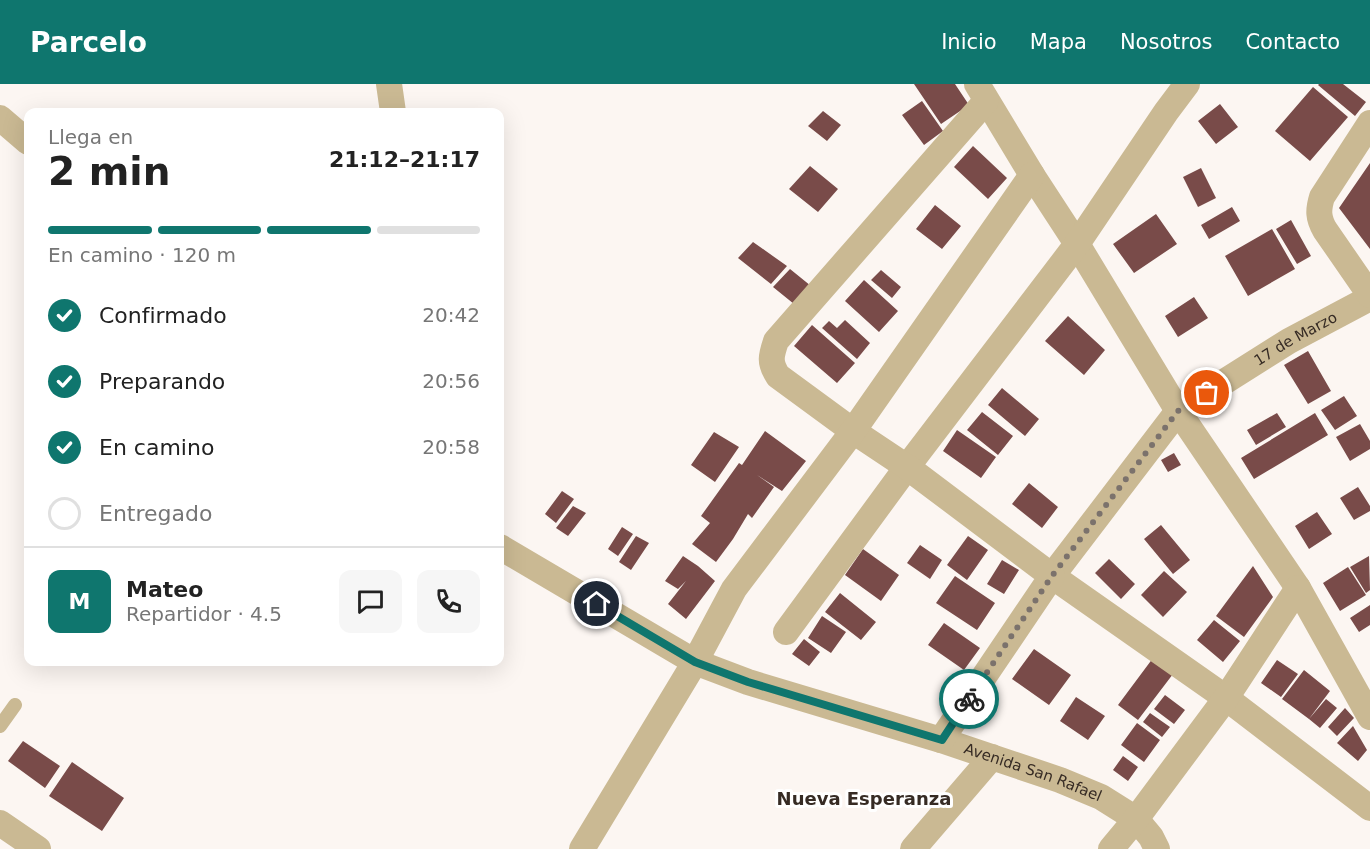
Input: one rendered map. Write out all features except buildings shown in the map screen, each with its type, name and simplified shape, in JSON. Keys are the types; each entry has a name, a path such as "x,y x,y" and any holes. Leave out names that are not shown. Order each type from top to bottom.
{"street":[{"path":"389,84 392,108"},
{"path":"786,632 907,467 1077,244 1187,84"},
{"path":"1370,717 1298,588 1178,411 1077,244 981,92 776,341 772,354 772,367 778,376 907,467 1052,576 1226,698 1370,808"},
{"path":"0,118 24,139"},
{"path":"1370,123 1322,196 1318,208 1319,219 1325,230 1370,296"},
{"path":"582,849 695,662 734,589 853,431 1032,175"},
{"name":"17 de Marzo","path":"1178,411 1289,341 1370,296"},
{"path":"942,740 1052,576 1178,411"},
{"name":"Avenida San Rafael","path":"504,549 695,662 748,682 942,740 1060,780 1101,797 1136,819 1157,849"},
{"path":"1111,849 1226,698 1298,588"},
{"path":"913,849 992,757"},
{"path":"0,823 38,849"}],"lane":[{"path":"0,726 15,705"}],"way so far":[{"path":"969,699 1052,576 1178,411 1207,393"}],"district":[{"name":"Nueva Esperanza","path":"864,798"}],"route":[{"path":"597,604 695,662 748,682 942,740 969,699"}]}
